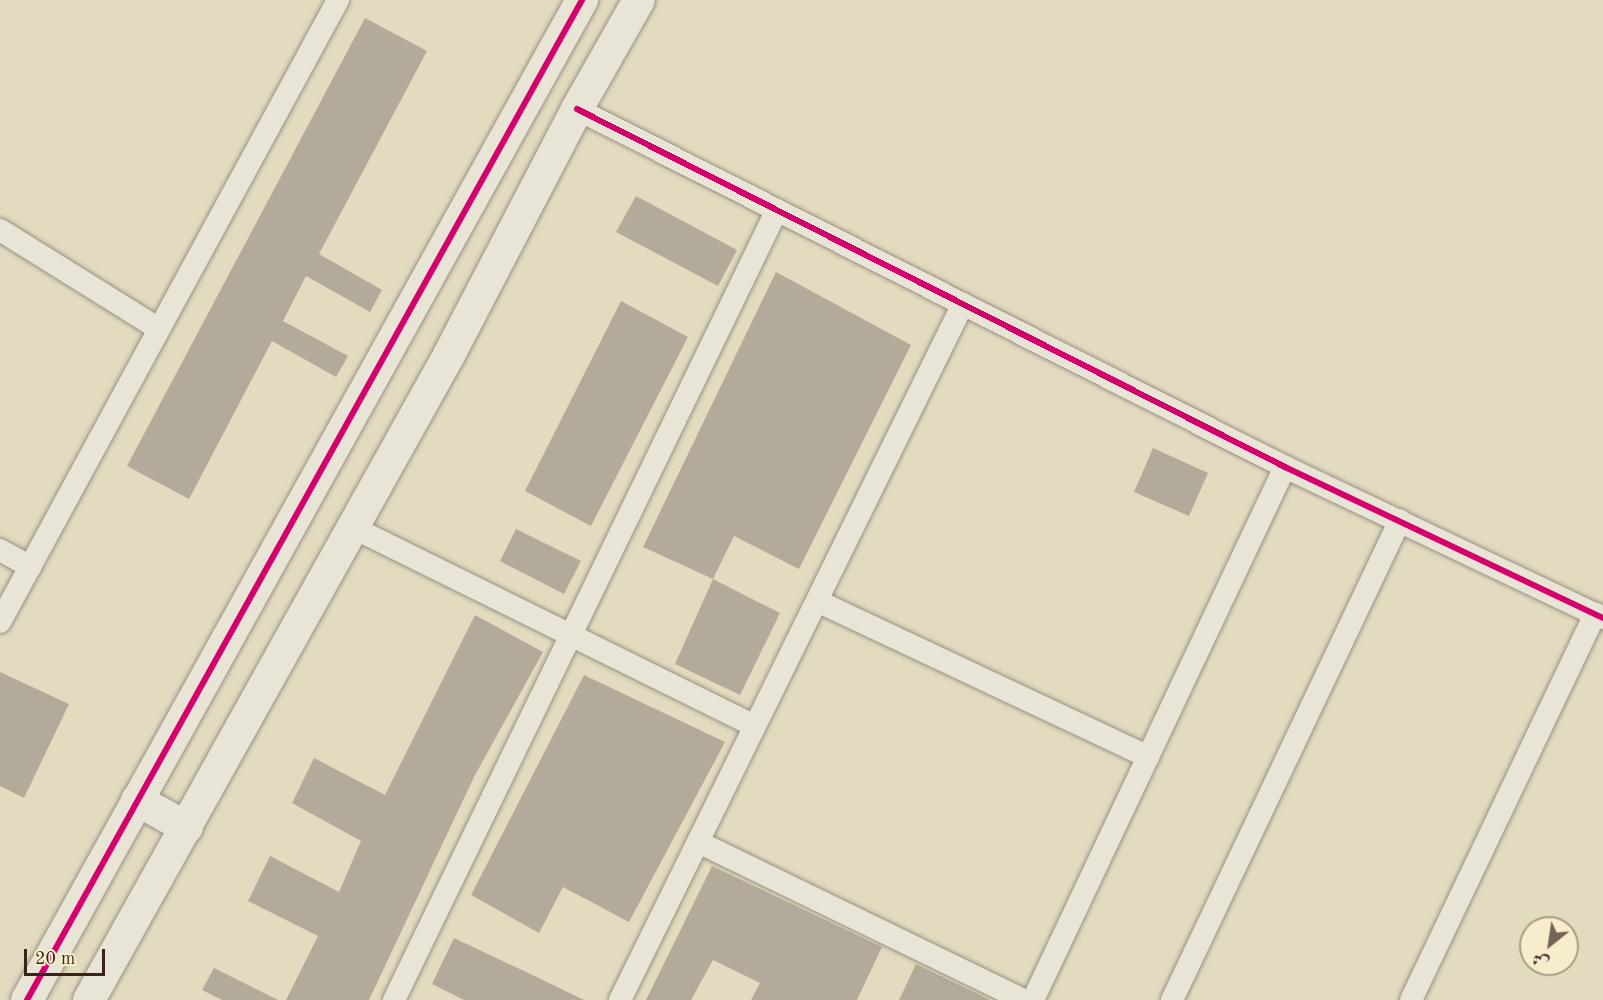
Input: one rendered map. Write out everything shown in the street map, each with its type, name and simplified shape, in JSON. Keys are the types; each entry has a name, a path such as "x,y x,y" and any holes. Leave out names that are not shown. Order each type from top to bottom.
{"street":[{"path":"0,622 338,0"},
{"path":"89,1000 354,528 449,355 577,108 639,0"},
{"path":"27,1000 580,1"},
{"path":"577,108 1286,467 1599,616 1411,1000"},
{"path":"394,1000 777,210"},
{"path":"0,230 159,329"},
{"path":"620,1000 963,304"},
{"path":"1033,1000 1286,467"},
{"path":"1172,1000 1400,520"},
{"path":"354,528 755,726"},
{"path":"0,550 31,567"},
{"path":"817,600 1148,757"},
{"path":"137,801 186,828"},
{"path":"698,843 1024,1000"}],"building":[{"path":"365,18 427,51 319,254 382,290 370,312 306,276 283,321 348,356 336,377 272,341 189,499 127,466"},
{"path":"636,196 737,250 718,286 616,232"},
{"path":"776,272 911,345 799,569 734,536 713,579 643,547"},
{"path":"621,301 688,337 591,526 525,491"},
{"path":"1153,448 1208,473 1189,516 1134,492"},
{"path":"516,529 581,561 564,594 500,561"},
{"path":"713,579 780,613 740,695 675,664"},
{"path":"475,615 543,652 474,777 369,1000 286,1000 318,936 248,901 270,856 339,892 361,841 292,803 314,758 385,795"},
{"path":"0,672 69,704 24,798 0,786"},
{"path":"584,675 725,742 629,922 563,887 539,933 471,895"},
{"path":"712,866 882,947 857,1000 751,1000 760,983 713,960 691,1000 646,1000"},
{"path":"454,938 584,1000 464,1000 432,984"},
{"path":"916,964 982,996 990,1000 899,1000"},
{"path":"214,968 278,1000 222,1000 202,990"}],"cycle path":[{"path":"27,1000 582,0"},
{"path":"577,109 1285,467 1603,618"}]}
